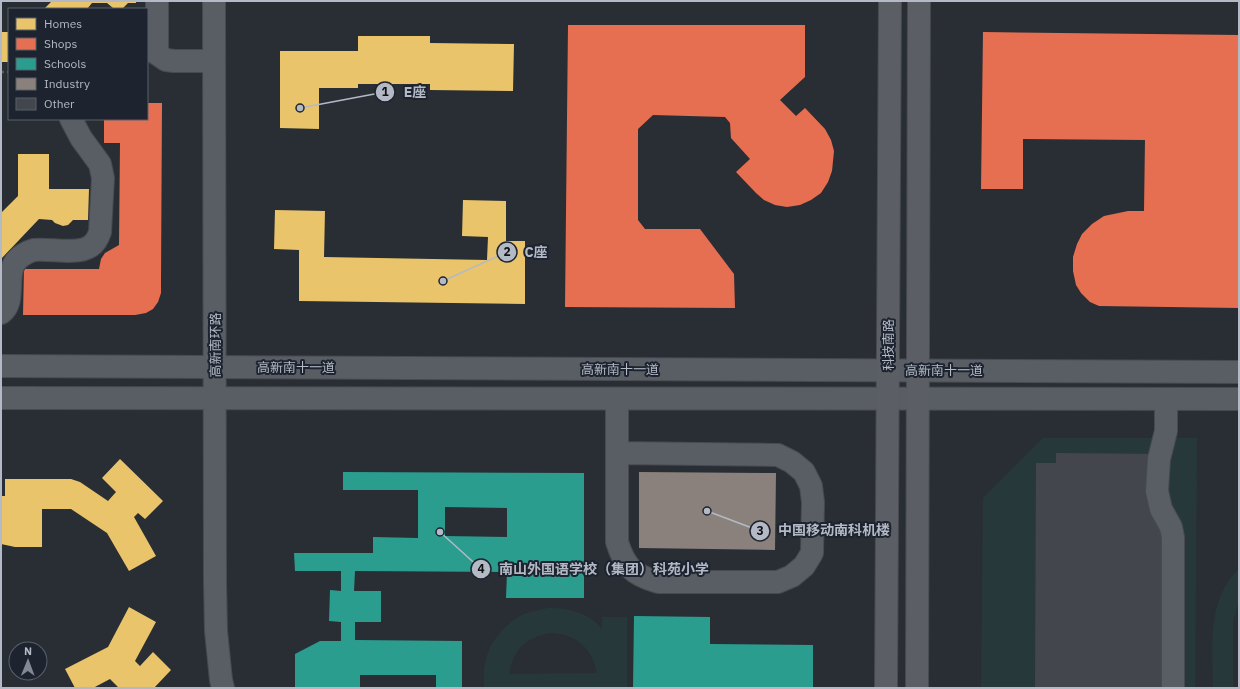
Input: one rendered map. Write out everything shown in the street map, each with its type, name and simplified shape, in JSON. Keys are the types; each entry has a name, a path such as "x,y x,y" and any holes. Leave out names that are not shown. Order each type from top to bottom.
{"main road":[{"name":"科技南路","path":"886,688 890,1"},
{"path":"917,688 919,1"}],"street":[{"path":"157,1 152,50 166,60 214,61"},
{"name":"高新南环路","path":"214,1 216,632 223,688"},
{"path":"1,312 4,311 9,301 10,274 13,263 20,256 33,250 77,250 89,247 97,240 100,232 103,178 100,164 81,138 72,120"},
{"name":"高新南十一道","path":"1,366 1239,372"},
{"path":"1,398 1239,399"},
{"path":"617,399 617,453 617,542 622,557 631,569 644,578 658,582 778,582 792,576 804,566 812,553 813,502 811,486 804,472 792,462 778,455 617,453"},
{"path":"1166,399 1166,431 1172,463 1171,502"},
{"path":"1166,431 1159,459 1157,481 1161,508 1171,527 1173,537 1173,688"}],"shaded area":[{"path":"1043,438 1197,438 1195,688 981,688 983,498"},
{"path":"1239,569 1239,601 1233,621 1233,688 1213,688 1213,641 1216,609 1228,581"},
{"path":"548,608 578,612 591,619 602,629 602,617 627,617 627,688 484,688 485,660 497,637 516,618 527,613","holes":["549,633 567,636 581,643 591,656 597,673 509,674 514,658 522,646 533,638 541,635"]}],"building: Homes":[{"path":"52,1 136,1 136,3 128,3 123,8 113,8 107,3 92,3 88,8 45,8"},
{"path":"1,32 8,32 8,62 1,62"},
{"path":"358,36 430,36 430,43 514,44 513,91 430,90 430,84 358,84 358,88 319,88 319,129 280,128 280,51 358,51"},
{"path":"572,40 703,41 703,49 736,49 736,41 788,42 788,48 797,48 796,83 788,83 788,91 735,90 735,76 702,75 702,91 617,90 616,218 570,218"},
{"path":"993,45 1059,45 1059,61 1053,61 1053,114 999,113 999,61 993,61"},
{"path":"1147,45 1213,45 1213,61 1207,61 1207,113 1153,113 1153,61 1147,61"},
{"path":"1069,46 1134,46 1134,62 1129,62 1128,115 1074,114 1075,62 1068,62"},
{"path":"1221,46 1239,46 1239,114 1227,114 1228,62 1221,62"},
{"path":"18,154 49,154 49,189 89,189 88,220 73,220 68,225 63,226 52,220 39,219 1,259 1,213 18,196"},
{"path":"463,200 506,201 506,241 525,241 525,304 299,301 299,250 274,249 275,210 325,211 324,257 487,260 488,237 462,236"},
{"path":"1124,221 1172,222 1171,296 1093,295 1093,262 1124,262"},
{"path":"1213,222 1239,222 1239,297 1212,296"},
{"path":"120,459 163,501 145,519 138,513 134,517 156,556 129,571 107,533 71,509 42,509 42,547 15,547 1,544 1,496 5,496 5,479 71,479 80,482 108,501 116,492 102,478"},
{"path":"129,607 156,622 135,661 140,666 153,652 171,670 154,688 119,688 110,679 93,688 75,688 65,669 108,647"}],"building: Shops":[{"path":"568,25 805,25 805,77 780,100 796,116 805,108 825,129 831,140 834,151 832,171 828,182 821,193 811,200 800,205 787,207 775,205 764,200 756,193 736,172 750,159 731,138 730,123 725,117 653,115 638,129 638,220 645,229 700,229 734,274 735,308 565,307"},
{"path":"983,32 1239,35 1239,308 1099,306 1090,302 1081,293 1076,285 1073,271 1073,257 1082,234 1092,224 1104,216 1128,211 1144,211 1145,140 1023,139 1023,189 981,189"},
{"path":"148,103 162,103 161,293 158,302 153,309 146,313 135,315 23,315 24,269 99,269 101,259 105,253 119,245 120,143 104,143 104,120 148,120"}],"building: Schools":[{"path":"343,472 584,473 584,598 506,598 507,572 355,571 354,591 381,591 381,622 355,622 355,640 462,641 462,688 436,688 436,675 360,675 360,688 295,688 295,654 320,641 341,641 341,622 329,621 330,590 341,591 341,571 295,571 294,553 373,553 373,537 418,538 418,490 343,490","holes":["445,507 507,508 507,537 445,536"]},
{"path":"634,616 710,617 710,644 813,645 813,688 633,688"}],"building: Industry":[{"path":"639,472 776,473 775,550 639,548"}],"building: Other":[{"path":"1056,453 1165,454 1164,688 1035,688 1036,463 1056,463"}],"place":[{"name":"E座","path":"300,108"},
{"name":"C座","path":"443,281"},
{"name":"中国移动南科机楼","path":"707,511"},
{"name":"南山外国语学校（集团）科苑小学","path":"440,532"}]}
